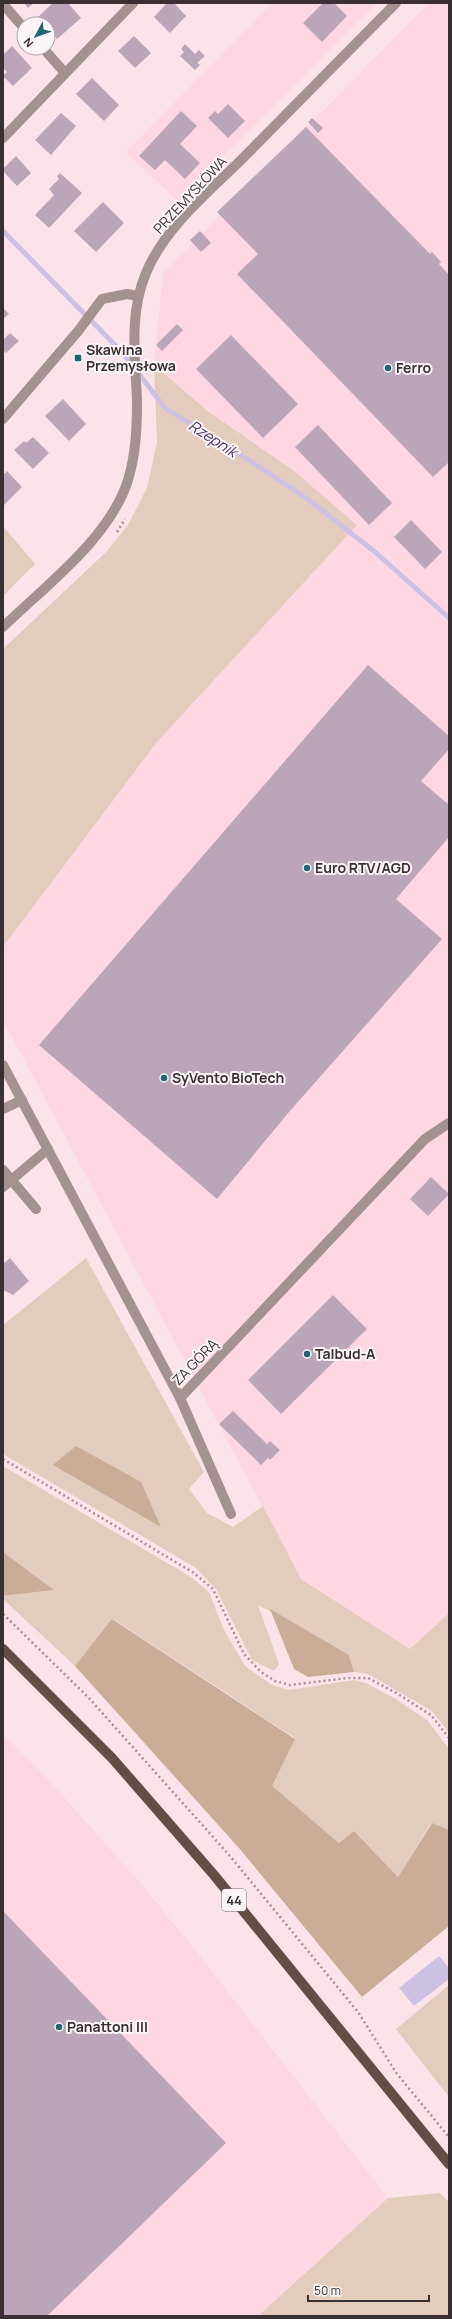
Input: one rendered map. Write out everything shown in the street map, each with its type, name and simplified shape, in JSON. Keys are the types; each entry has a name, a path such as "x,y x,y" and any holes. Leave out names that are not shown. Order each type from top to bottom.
{"main road":[{"name":"44","path":"3,1649 112,1758 199,1857 449,2164"}],"street":[{"path":"3,138 134,3"},
{"name":"PRZEMYSŁOWA","path":"3,627 100,532 118,504 128,482 134,459 137,422 134,341 135,312 138,296 146,272 174,230 396,3"},
{"path":"3,4 16,19"},
{"path":"49,56 65,73"},
{"path":"4,416 79,330 102,299 127,294 138,296"},
{"name":"ZA GÓRĄ","path":"3,1065 180,1398 425,1138 449,1123"},
{"path":"4,1107 22,1100"},
{"path":"3,1187 48,1150"},
{"path":"3,1170 36,1209"},
{"path":"180,1398 230,1514"}],"path":[{"path":"3,1459 194,1573 213,1589 244,1654 251,1664 270,1678 290,1685 347,1678 368,1678 398,1694 431,1715 449,1738"},
{"path":"3,1614 88,1696 230,1856 358,2012 397,2074 449,2137"}],"shaded area":[{"path":"272,3 377,3 178,202 126,152"},
{"path":"429,3 449,3 449,1613 410,1649 301,1579 3,1020 3,947 157,742 357,525 209,412 154,365 163,273"},
{"path":"154,365 209,412 294,471 357,525 157,742 3,947 3,649 106,552 128,525 147,488 157,442"},
{"path":"3,526 35,564 3,596"},
{"path":"86,1258 204,1472 189,1489 207,1513 233,1527 263,1506 301,1579 410,1649 449,1613 449,1733 432,1711 368,1674 354,1672 349,1655 258,1605 279,1664 274,1671 252,1660 216,1589 196,1568 3,1454 3,1325"},
{"path":"76,1446 141,1482 161,1527 53,1465"},
{"path":"3,1466 191,1577 209,1592 223,1628 245,1666 272,1685 289,1690 354,1680 366,1683 396,1699 428,1721 449,1749 449,1830 431,1823 398,1877 354,1831 339,1843 271,1786 295,1738 113,1619 75,1666 3,1599 3,1596 54,1590 3,1552"},
{"path":"3,1552 54,1590 3,1596"},
{"path":"270,1609 349,1655 354,1672 308,1677 294,1669"},
{"path":"112,1619 295,1739 272,1786 339,1843 354,1831 398,1877 432,1823 449,1830 449,1926 362,1997 239,1848 75,1666"},
{"path":"3,1734 44,1775 138,1880 200,1956 388,2198 258,2316 3,2316"},
{"path":"439,1956 449,1968 449,1979 414,2006 399,1988"},
{"path":"449,1985 449,2097 396,2029"},
{"path":"440,2193 449,2202 449,2316 258,2316 388,2198"}],"building":[{"path":"24,3 34,3 28,8"},
{"path":"53,3 68,3 81,18 57,39 56,16 39,16"},
{"path":"167,3 174,3 186,16 170,33 154,17"},
{"path":"323,3 334,3 347,16 322,42 303,23"},
{"path":"134,36 151,53 135,68 118,51"},
{"path":"185,44 195,54 199,50 205,56 197,63 200,65 195,70 180,56 184,52 181,49"},
{"path":"12,46 16,50 16,56 21,56 32,68 13,86 3,76 7,72 3,68 3,55"},
{"path":"92,78 119,105 104,121 76,94"},
{"path":"228,104 245,121 228,138 208,118 215,111 218,114"},
{"path":"181,111 197,126 180,144 200,163 185,179 165,160 155,170 139,156"},
{"path":"61,113 76,126 51,155 35,140"},
{"path":"312,118 323,128 318,133 308,122"},
{"name":"Ferro","path":"306,127 430,254 432,252 441,262 439,264 449,275 449,462 433,477 237,274 258,254 217,212"},
{"path":"16,156 31,173 17,186 3,171 3,169"},
{"path":"60,173 82,193 49,228 35,215 54,195 49,189 59,179 57,176"},
{"path":"103,202 124,223 96,252 74,231"},
{"path":"200,231 211,243 201,252 190,240"},
{"path":"3,308 9,314 3,319"},
{"path":"177,324 183,330 162,351 156,345"},
{"path":"10,333 19,341 6,353 3,350 3,340"},
{"path":"231,335 298,404 263,438 196,369"},
{"path":"63,399 86,424 69,441 45,416"},
{"path":"318,425 392,503 369,525 295,447"},
{"path":"33,437 49,453 33,469 14,450 24,441 26,443"},
{"path":"7,471 22,487 3,506 3,475"},
{"path":"411,520 442,552 425,569 394,537"},
{"name":"Euro RTV/AGD","path":"368,665 449,736 449,749 421,781 449,805 449,837 396,899 442,939 289,1112 217,1199 39,1045"},
{"path":"431,1177 449,1194 428,1216 410,1199"},
{"path":"10,1258 29,1281 13,1295 3,1290 3,1264"},
{"name":"Talbud-A","path":"333,1295 367,1329 281,1414 248,1380"},
{"path":"233,1411 267,1444 270,1441 280,1450 270,1460 268,1458 261,1465 219,1424"},
{"name":"Panattoni III","path":"3,1911 226,2143 47,2316 3,2316"}],"waterway":[{"name":"Rzepnik","path":"3,231 123,353 165,408 255,464 309,500 375,552 449,618"}],"place":[{"name":"Skawina Przemysłowa","path":"78,358"},
{"name":"Ferro","path":"388,368"},
{"name":"Euro RTV/AGD","path":"307,868"},
{"name":"SyVento BioTech","path":"164,1078"},
{"name":"Talbud-A","path":"307,1354"},
{"name":"Panattoni III","path":"59,2027"}]}
